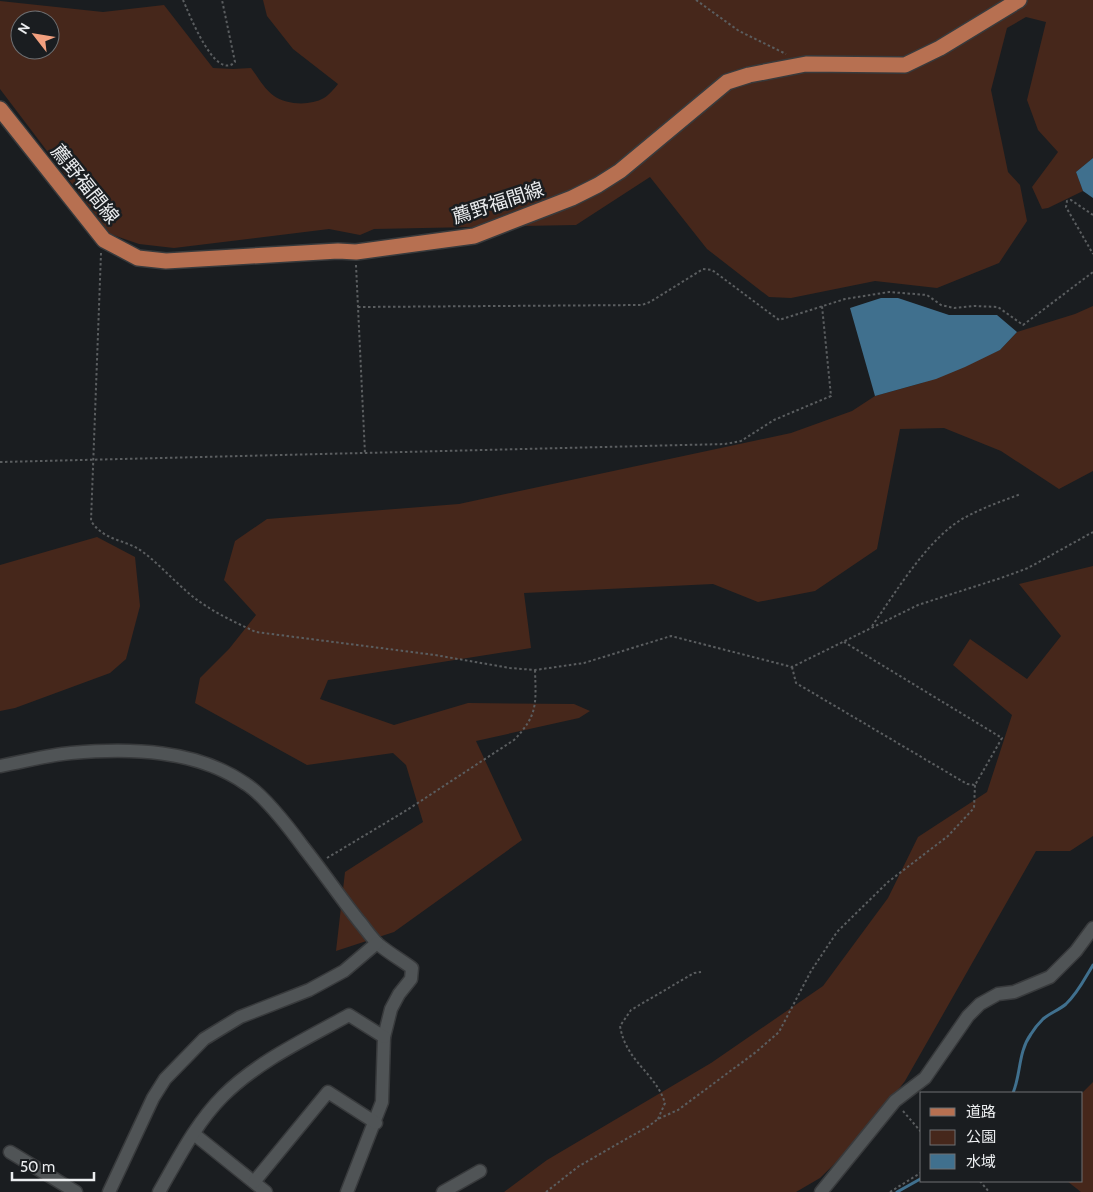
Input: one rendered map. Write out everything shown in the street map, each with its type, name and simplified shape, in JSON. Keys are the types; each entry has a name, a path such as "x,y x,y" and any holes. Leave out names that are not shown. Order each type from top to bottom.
{"main road":[{"name":"薦野福間線","path":"0,109 104,240 138,258 166,261 338,250 356,252 474,236 542,211 598,186 620,171 727,82 749,75 806,64 905,65 940,48 1019,0"}],"street":[{"path":"0,766 69,753 119,751 149,752 207,764 227,772 248,785 268,804 377,943 412,968 411,979 399,994 391,1009 384,1037 384,1088 382,1102 376,1123 347,1192"},
{"path":"821,1192 877,1126 894,1102 925,1078 962,1024 980,1004 998,994 1014,992 1050,977 1076,952 1093,928"},
{"path":"109,1192 153,1098 165,1079 204,1039 240,1017 309,990 344,971 377,943"},
{"path":"159,1192 206,1116 223,1096 251,1072 349,1015 384,1037"},
{"path":"254,1182 328,1092 376,1123"},
{"path":"194,1134 266,1192"},
{"path":"10,1152 76,1192"},
{"path":"443,1192 480,1171"}],"path":[{"path":"183,0 207,50 217,61 226,66 232,65 235,62 222,0"},
{"path":"696,0 739,31 806,64"},
{"path":"1093,215 1071,200 1067,201 1066,207 1093,254"},
{"path":"104,240 100,254 92,521 95,528 115,540 134,546 142,551 191,595 235,623 256,632 436,655 510,668 535,670 584,663 671,636 792,667 918,604 1028,568 1093,532"},
{"path":"356,252 364,454"},
{"path":"358,307 642,305 703,269 712,270 779,320 845,299 888,292 926,295 941,305 954,308 975,306 998,307 1023,325 1093,272"},
{"path":"0,462 725,444 741,441 774,420 831,396 822,306"},
{"path":"870,628 922,556 947,530 963,519 1021,494"},
{"path":"546,1192 579,1166 678,1110 756,1052 779,1032 811,971 837,932 888,882 948,836 974,808 975,785 1002,738 843,641"},
{"path":"792,667 796,683 967,784 975,785"},
{"path":"316,864 406,810 514,740 527,727 534,712 536,694 535,670"},
{"path":"658,1120 665,1103 663,1098 658,1087 631,1056 624,1044 620,1026 631,1010 694,973 701,972"},
{"path":"894,1102 920,1131"},
{"path":"890,1192 920,1173"},
{"path":"981,1182 989,1192"}],"green space":[{"path":"263,0 1093,0 1093,158 1076,172 1083,191 1042,209 1032,187 1058,152 1038,130 1027,100 1046,22 1026,17 1007,28 991,90 1008,172 1020,185 1027,221 999,263 937,288 875,281 791,298 769,297 707,249 650,177 576,225 374,229 360,235 329,229 174,248 139,244 110,234 0,89 0,1 103,12 164,5 213,68 251,68 270,93 279,99 292,103 318,101 326,97 338,84 293,49 267,16"},
{"path":"1093,306 1093,471 1059,489 1001,451 944,428 900,429 877,549 815,591 758,602 713,584 524,593 531,648 328,680 320,699 394,725 468,703 574,704 590,711 579,718 476,741 522,840 394,932 336,951 345,872 423,822 406,765 393,753 307,765 195,703 200,678 229,649 256,615 224,580 235,541 267,519 459,504 791,433 852,411 875,396 922,383 1000,350 1017,332 1075,314"},
{"path":"97,537 135,557 140,606 126,659 110,673 15,708 0,711 0,565"},
{"path":"1093,566 1093,836 1070,851 1036,851 905,1081 860,1139 820,1178 796,1192 504,1192 547,1160 711,1063 823,986 888,898 918,837 987,792 1012,715 953,665 970,639 1027,679 1061,636 1019,584"},
{"path":"1093,1082 1093,1192 1081,1192 1068,1182 1083,1182 1083,1092"}],"water":[{"path":"1093,158 1093,198 1083,191 1076,172"},
{"path":"881,298 898,298 949,315 997,315 1017,332 1000,350 965,367 936,379 875,396 850,308"}],"waterway":[{"path":"1013,1092 1024,1048 1031,1034 1043,1019 1070,1000 1093,965"},
{"path":"897,1192 920,1179"}]}
